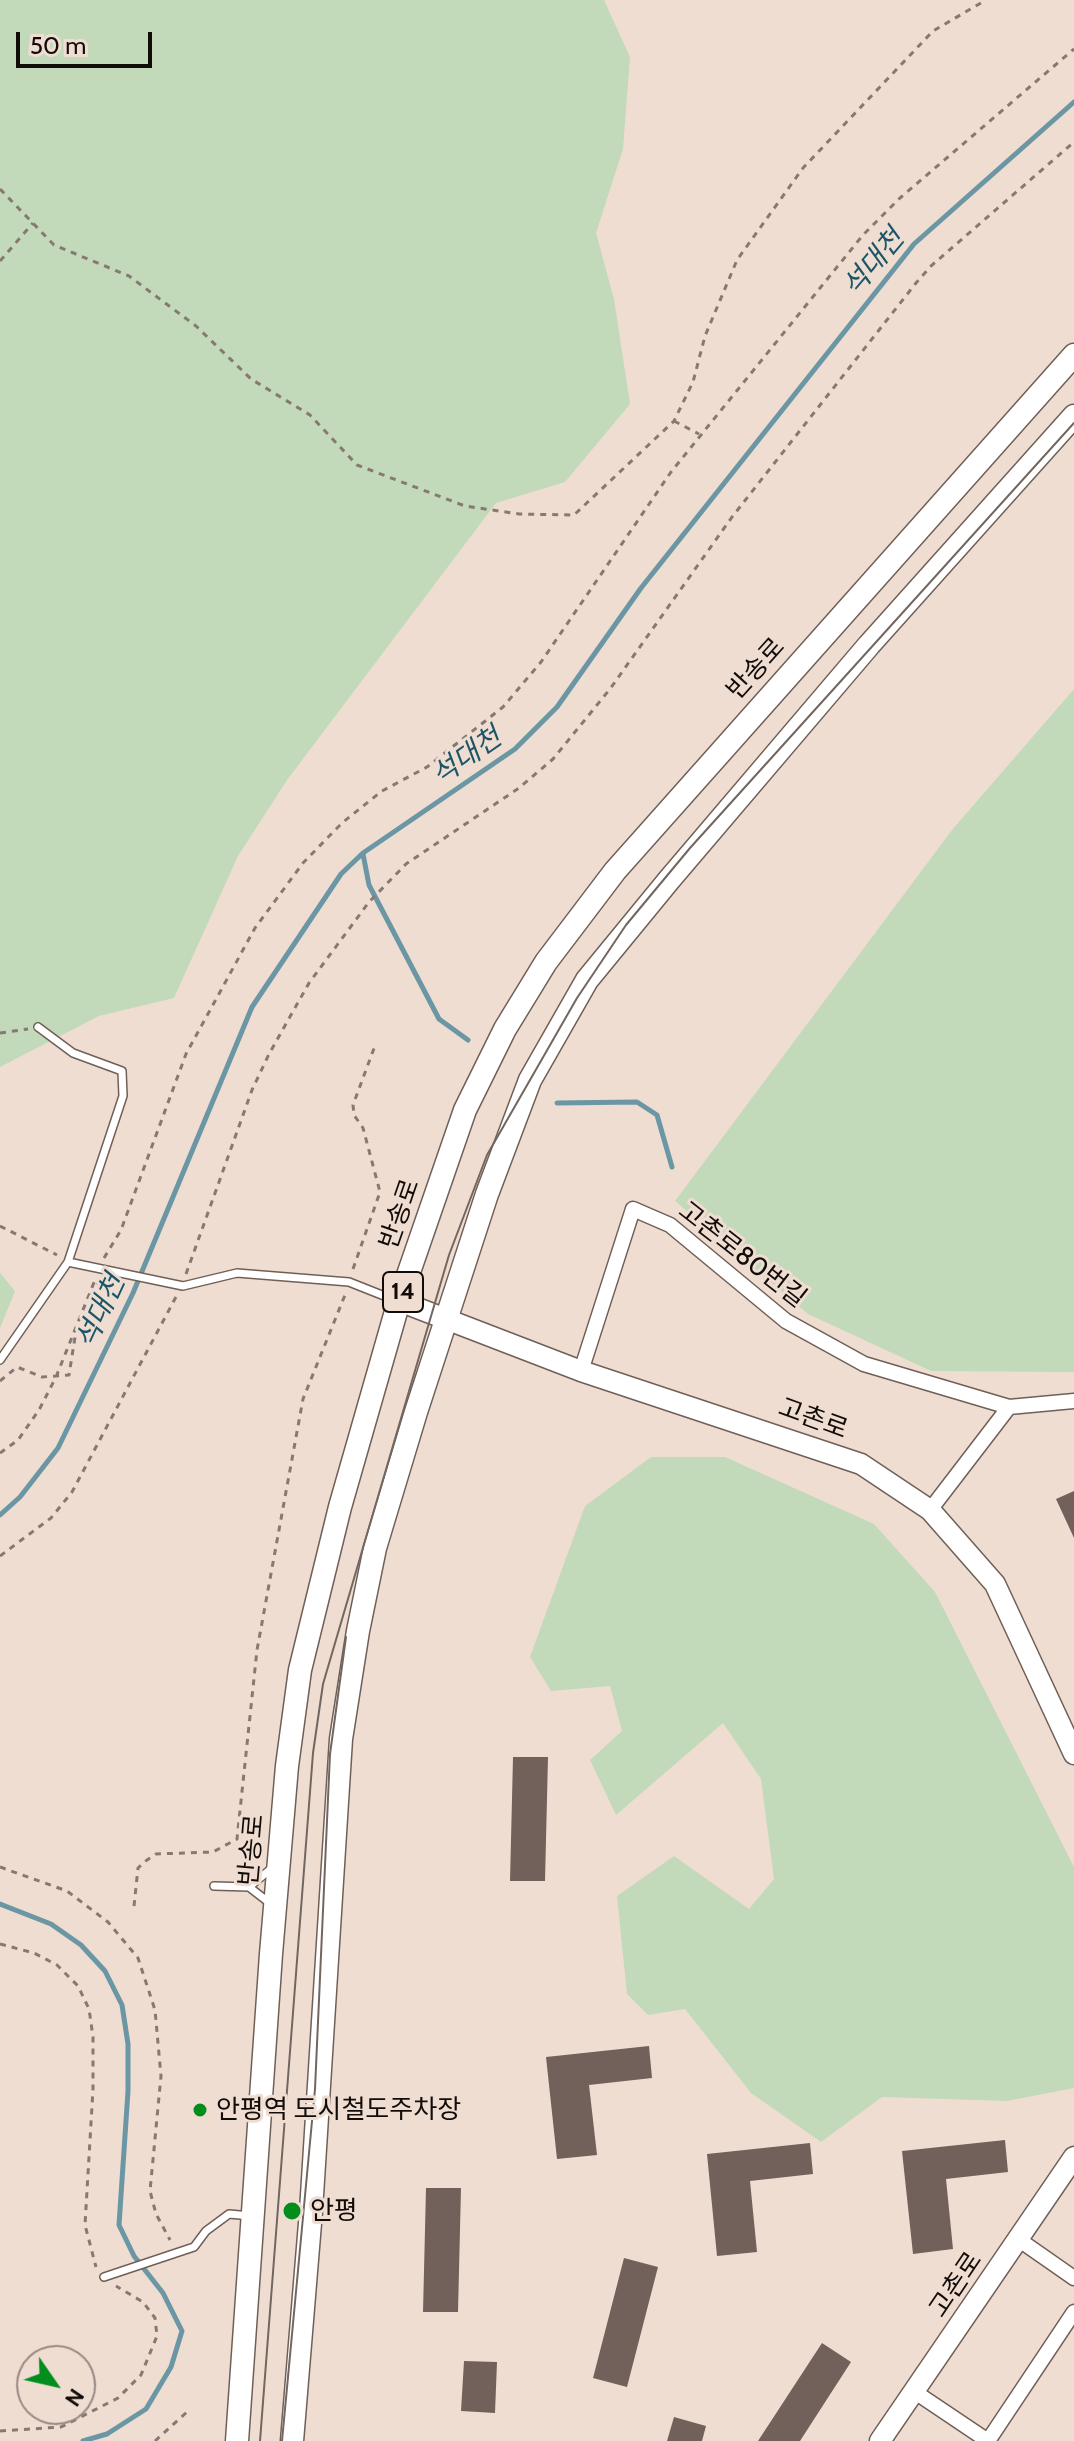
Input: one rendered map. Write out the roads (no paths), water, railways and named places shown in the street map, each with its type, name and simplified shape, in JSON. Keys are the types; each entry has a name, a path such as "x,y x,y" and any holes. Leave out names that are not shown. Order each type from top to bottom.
{"main road":[{"name":"반송로","path":"237,2441 275,1907 300,1670 340,1507 399,1301 465,1110 505,1029 554,951 615,871 1074,355"},
{"name":"14","path":"292,2441 311,2211 341,1739 375,1548 487,1194 530,1080 587,980 869,645 1074,416"}],"street":[{"name":"고촌로80번길","path":"581,1371 633,1209 670,1225 786,1321 864,1364 1009,1407 1074,1401"},
{"name":"고촌로","path":"399,1301 581,1371 861,1464 930,1510 995,1584 1074,1754"},
{"path":"930,1510 1009,1407"},
{"name":"고촌로","path":"880,2441 1074,2157"},
{"path":"1018,2239 1074,2278"},
{"path":"915,2392 988,2441 1074,2312"}],"lane":[{"path":"0,1360 68,1262 123,1096 122,1071 73,1053 38,1027"},
{"path":"68,1262 183,1286 237,1273 349,1282 399,1301"},
{"path":"249,1887 279,1861"},
{"path":"214,1886 249,1887 275,1907"},
{"path":"104,2277 173,2251 194,2247 206,2231 229,2214 252,2216"}],"waterway":[{"name":"석대천","path":"0,1515 20,1497 58,1448 133,1293 252,1007 341,874 363,853 515,749 557,707 641,588 914,244 1074,102"},
{"path":"363,854 369,885 439,1019 468,1040"},
{"path":"557,1103 637,1102 657,1115 672,1167"},
{"path":"0,1904 51,1924 81,1945 105,1971 122,2005 128,2044 128,2091 119,2225 134,2256 163,2293 182,2331 171,2367 146,2409 107,2434 83,2441"}],"tram line":[{"path":"260,2441 313,1753 323,1684 449,1255 487,1155 577,998 626,925 690,848 1074,423"},
{"path":"282,2441 315,2089 330,1754 346,1637"}],"place":[{"name":"안평역 도시철도주차장","path":"200,2110"},
{"name":"안평","path":"292,2211"}]}
